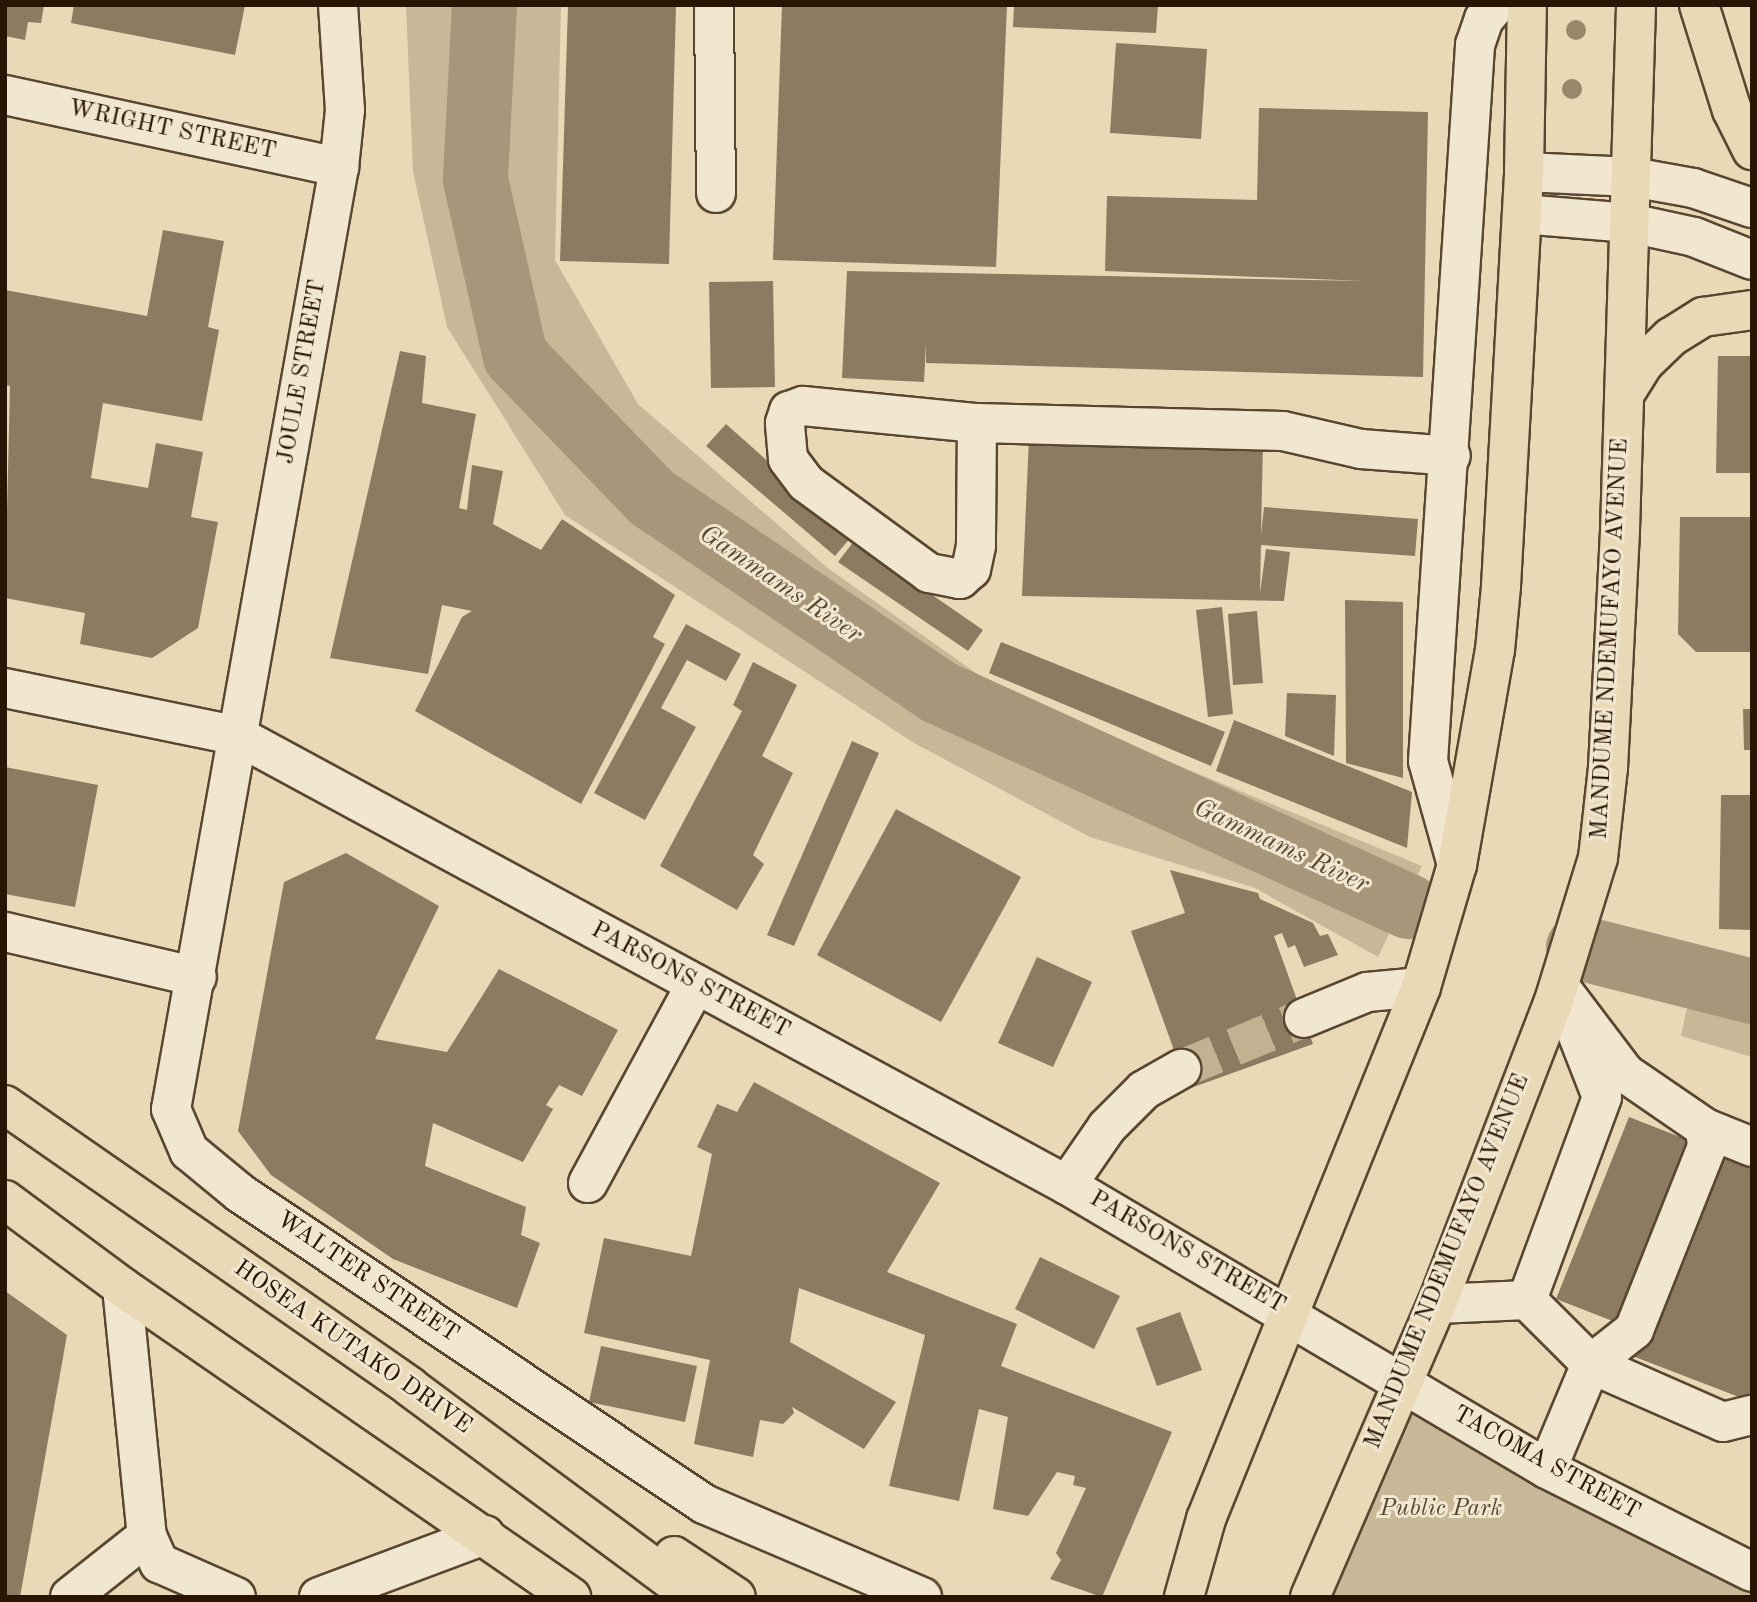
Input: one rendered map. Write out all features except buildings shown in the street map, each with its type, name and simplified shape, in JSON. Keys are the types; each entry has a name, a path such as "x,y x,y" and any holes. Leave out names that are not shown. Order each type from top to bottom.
{"main road":[{"path":"1184,1597 1206,1519 1292,1314 1421,987 1457,865 1495,650 1522,214 1527,5"},
{"name":"MANDUME NDEMUFAYO AVENUE","path":"1310,1597 1399,1381 1437,1304 1560,987 1598,858 1608,768 1632,177 1636,5"},
{"path":"1699,5 1716,66 1752,150"},
{"path":"1716,5 1716,66"},
{"path":"1623,395 1671,337 1703,317 1752,310"},
{"name":"HOSEA KUTAKO DRIVE","path":"5,1105 410,1387 694,1597"},
{"path":"5,1200 122,1287 485,1535 571,1597"},
{"path":"410,1387 736,1597"},
{"path":"1160,1597 1206,1519"}],"street":[{"name":"JOULE STREET","path":"238,736 339,167 345,110 338,5"},
{"path":"714,5 716,193"},
{"path":"1457,865 1428,761 1451,456 1475,45 1484,19 1496,5"},
{"name":"WRIGHT STREET","path":"5,95 339,167"},
{"path":"1524,172 1632,177 1693,188 1752,208"},
{"path":"1522,214 1630,223 1694,237 1752,260"},
{"path":"977,424 976,546 971,569 960,579 929,573 806,484 788,459 785,423 789,411 803,406 977,424 1283,431 1361,449 1451,456"},
{"name":"PARSONS STREET","path":"5,688 238,736 1068,1185 1346,1347"},
{"name":"WALTER STREET","path":"238,736 197,977 171,1109 189,1151 240,1193 704,1504 922,1597"},
{"path":"5,932 197,977"},
{"path":"588,1183 696,984"},
{"path":"1304,1018 1367,992 1421,987"},
{"path":"1560,987 1625,1073 1705,1128 1752,1147"},
{"path":"1527,1300 1602,1097 1560,987"},
{"path":"1068,1185 1116,1118 1144,1090 1181,1069"},
{"path":"1547,1469 1591,1364 1634,1330 1707,1147 1705,1128"},
{"path":"122,1287 147,1536 159,1563 236,1597"},
{"path":"1437,1304 1527,1300 1591,1364 1723,1422 1752,1415"},
{"name":"TACOMA STREET","path":"1346,1347 1547,1469 1752,1572"},
{"path":"319,1597 485,1535"},
{"path":"71,1597 147,1536"}],"green space":[{"path":"406,5 561,5 555,260 638,404 829,569 1007,695 1422,866 1378,957 1255,888 1090,837 914,743 565,515 447,327 413,171"},
{"path":"1699,952 1752,963 1752,1057 1681,1036"},
{"name":"Public Park","path":"1399,1381 1752,1572 1752,1597 1310,1597"}],"waterway":[{"name":"Gammams River","path":"484,5 475,179 515,356 651,497 937,691 1408,906"},
{"name":"Gammams River","path":"1578,947 1752,991"}],"tunnel":[{"path":"1181,1069 1304,1018"}]}
